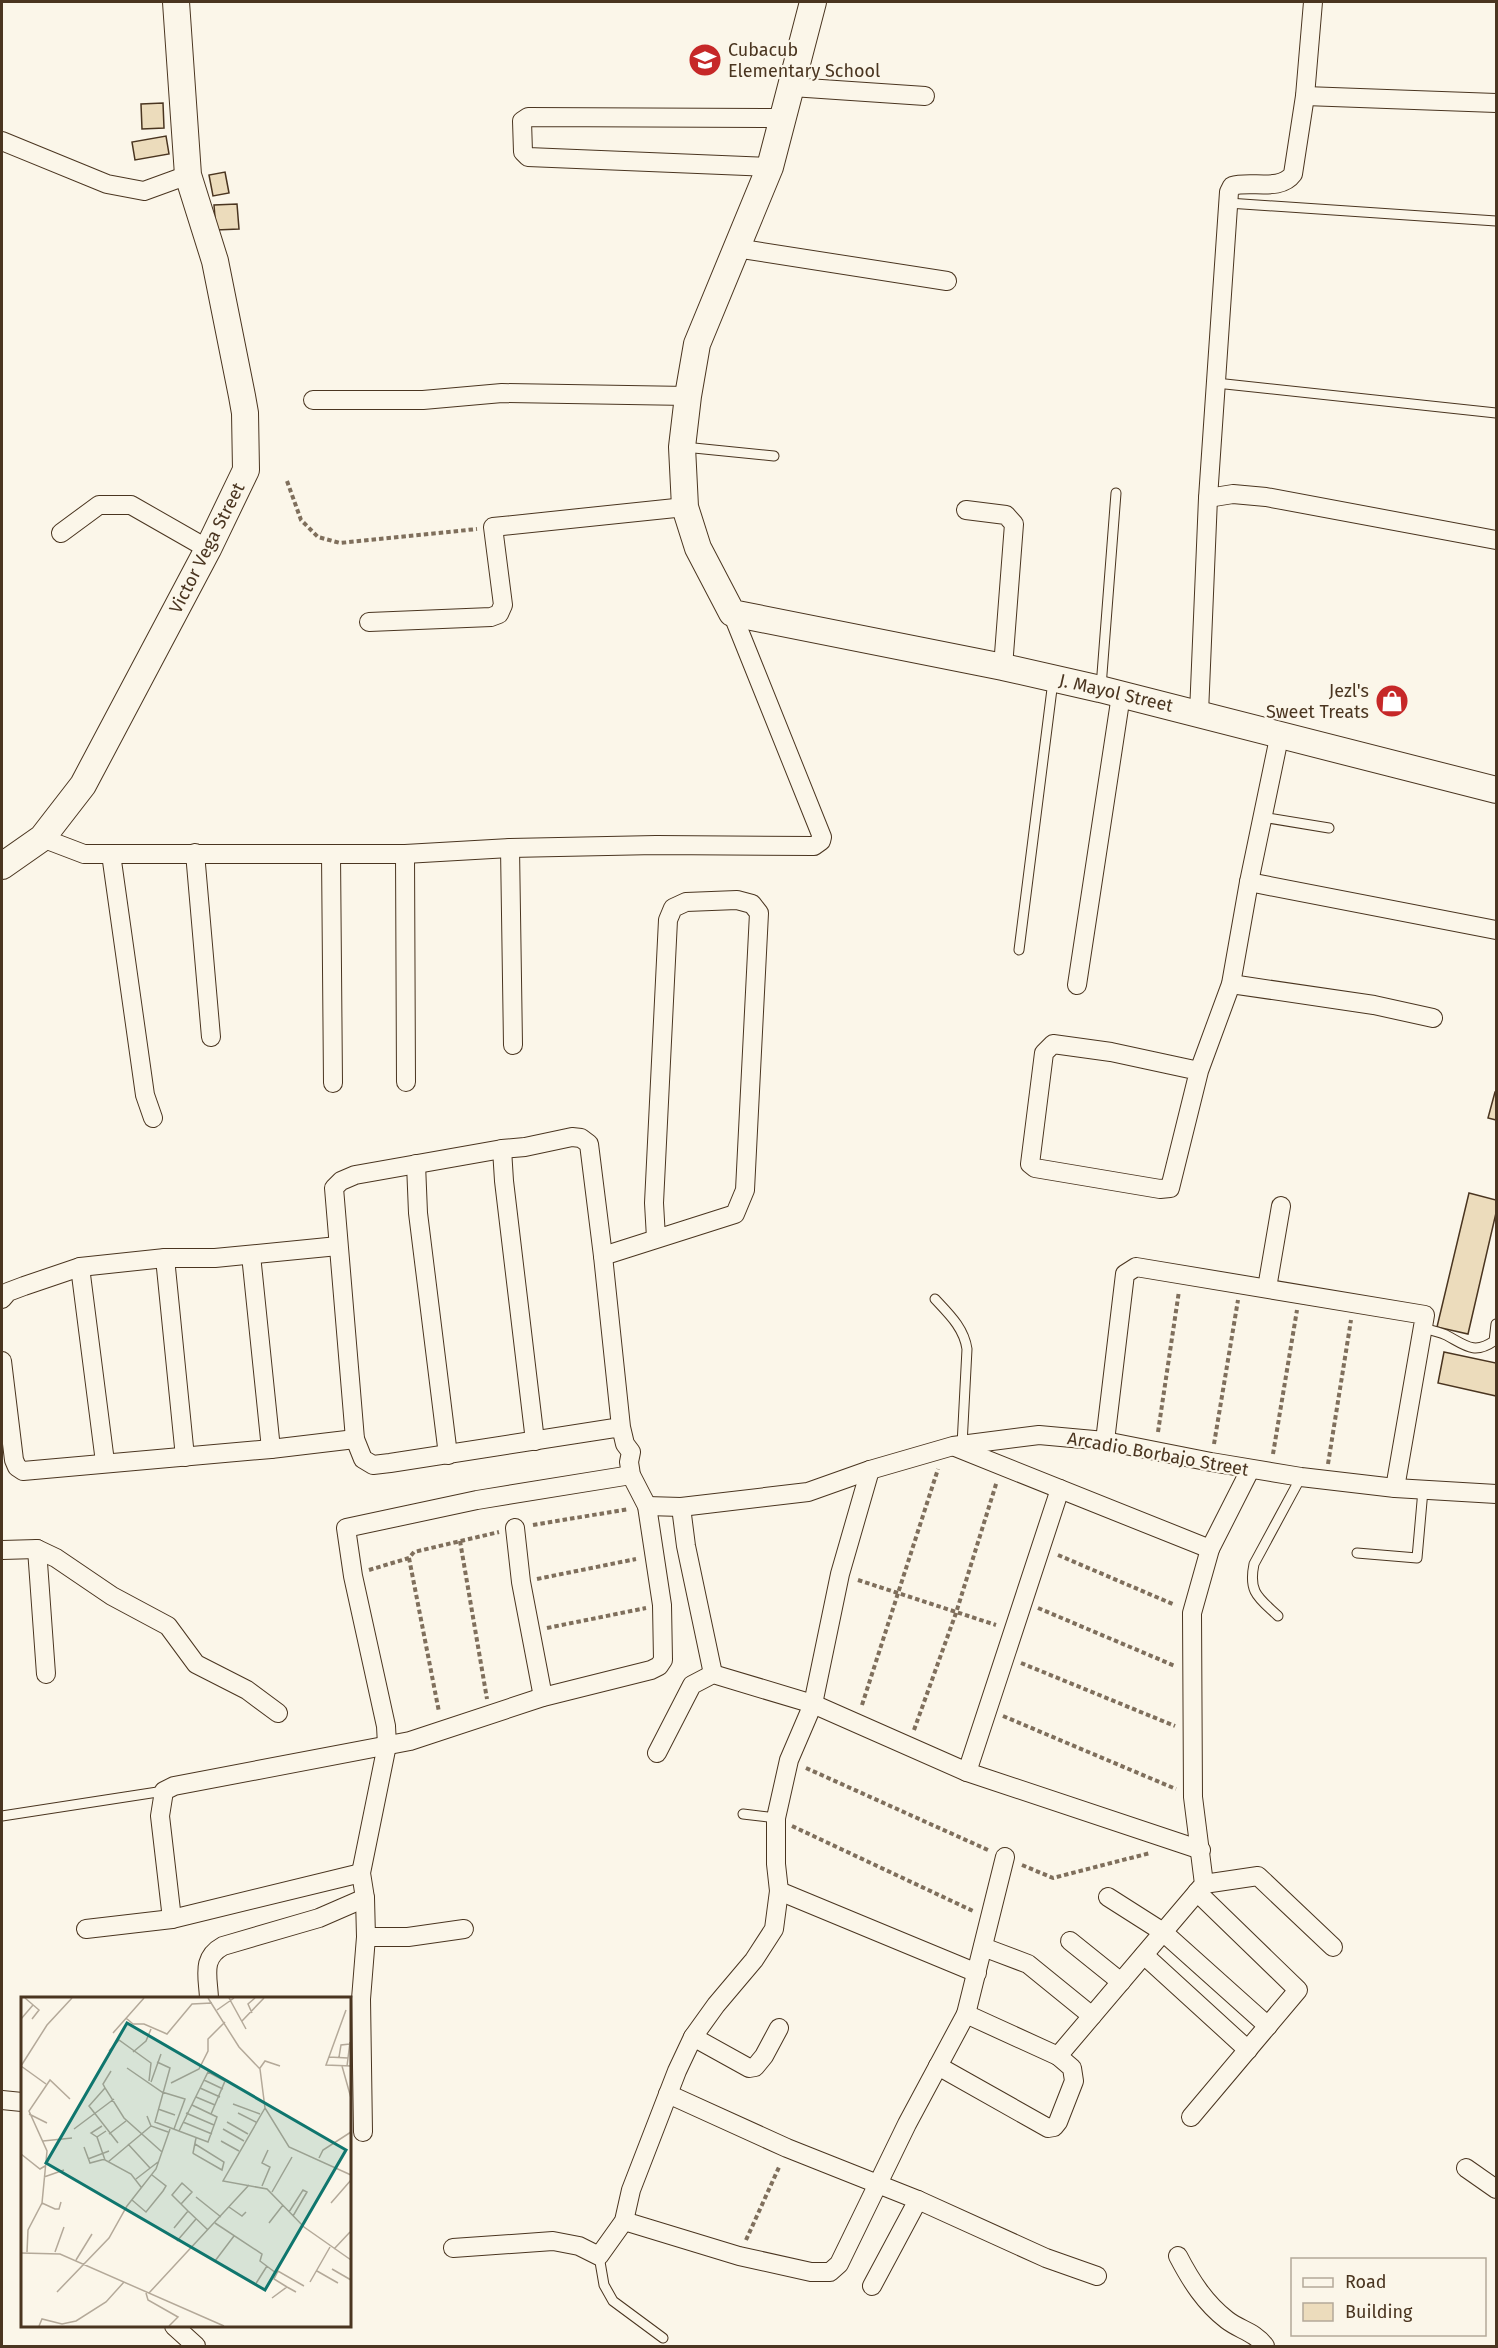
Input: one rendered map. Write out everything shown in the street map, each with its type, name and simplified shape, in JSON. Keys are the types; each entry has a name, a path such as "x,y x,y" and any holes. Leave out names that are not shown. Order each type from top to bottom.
{"street":[{"name":"Victor Vega Street","path":"2,867 42,838 83,785 208,549 246,470 245,414 214,261 188,176 176,2"},
{"path":"42,838 84,855 405,854 510,848 656,845 814,846 821,842 822,837 732,613 691,531 685,507 682,447 697,344 770,167 813,2"},
{"path":"1199,713 1208,498 1229,192 1232,186 1239,184 1281,183 1288,181 1293,174 1305,96 1312,2"},
{"path":"792,87 925,96"},
{"path":"1305,96 1497,103"},
{"path":"770,167 528,158 523,152 522,121 528,117 783,118"},
{"path":"2,141 107,184 144,191 188,176"},
{"path":"736,248 947,281"},
{"path":"313,400 423,400 502,393 688,396"},
{"path":"1208,498 1233,494 1266,497 1497,540"},
{"path":"62,533 99,505 131,505 208,549"},
{"path":"369,622 491,617 499,614 503,604 493,527 685,507"},
{"path":"966,510 1006,516 1014,524 1003,667"},
{"name":"J. Mayol Street","path":"732,613 1053,678 1280,733 1497,790"},
{"path":"1077,985 1110,692"},
{"path":"1198,1071 1111,1052 1053,1044 1047,1047 1044,1053 1030,1164 1035,1168 1149,1187 1170,1188 1198,1071 1231,984 1249,882 1280,733"},
{"path":"510,848 513,1045"},
{"path":"195,853 211,1037"},
{"path":"111,854 145,1095 153,1118"},
{"path":"331,854 333,1083"},
{"path":"405,854 406,1082"},
{"path":"1249,882 1497,930"},
{"path":"603,1256 735,1214 741,1203 745,1190 759,913 752,904 737,900 686,902 673,908 668,920 654,1203 656,1238"},
{"path":"1231,984 1374,1005 1432,1018"},
{"path":"172,1918 160,1816 164,1791 174,1786 410,1741 543,1697 659,1666 664,1655 662,1605 647,1506 627,1452 588,1144 581,1138 572,1137 355,1175 341,1180 334,1188 338,1246 355,1439 363,1459 373,1465 535,1441 627,1452"},
{"path":"502,1149 535,1441"},
{"path":"416,1164 418,1213 448,1455"},
{"path":"1267,1288 1281,1206"},
{"path":"2,1299 16,1289 80,1267 165,1258 251,1255 338,1246"},
{"path":"251,1255 271,1449"},
{"path":"165,1258 186,1457"},
{"path":"80,1267 105,1462"},
{"path":"1105,1441 1125,1274 1136,1267 1181,1274 1425,1316 1395,1488"},
{"path":"2,1360 14,1460 23,1471 271,1449 355,1439"},
{"name":"Arcadio Borbajo Street","path":"647,1506 681,1507 808,1492 870,1470 953,1447 1040,1435 1105,1441 1250,1470 1301,1477 1395,1488 1497,1494"},
{"path":"953,1447 1210,1549"},
{"path":"363,2132 361,1999 366,1937 365,1898 361,1873 387,1744 386,1726 353,1576 346,1528 477,1500 627,1452"},
{"path":"453,2248 553,2241 579,2246 599,2256 624,2220 631,2190 693,2037 716,2005 754,1960 774,1929 779,1891 776,1864 776,1818 789,1760 813,1704 840,1574 870,1470"},
{"path":"1191,2116 1298,1990 1201,1888 1201,1850 1193,1797 1192,1612 1210,1549 1250,1470"},
{"path":"967,1772 1060,1489"},
{"path":"681,1507 686,1546 713,1674"},
{"path":"515,1528 521,1582 543,1697"},
{"path":"2,1550 37,1549 56,1558 112,1596 168,1626 196,1664 247,1690 278,1713"},
{"path":"37,1549 46,1674"},
{"path":"657,1753 692,1685 713,1674 813,1704 967,1772 1201,1850"},
{"path":"624,2220 739,2256 811,2272 830,2272 839,2264 966,2014 1005,1857"},
{"path":"86,1929 172,1918 361,1873"},
{"path":"1058,2056 1201,1888 1258,1876 1333,1947"},
{"path":"779,1891 977,1973"},
{"path":"1107,1897 1163,1932 1268,2026"},
{"path":"208,1997 207,1963 212,1952 223,1946 319,1918 365,1898"},
{"path":"366,1937 408,1937 464,1929"},
{"path":"1070,1941 1121,1982"},
{"path":"983,1947 1028,1964 1092,2016"},
{"path":"1144,1955 1248,2050"},
{"path":"938,2066 1048,2128 1054,2127 1058,2122 1074,2081 1072,2068 1058,2056 966,2014"},
{"path":"693,2037 749,2068 755,2067 764,2056 778,2028"},
{"path":"668,2094 787,2148 918,2200 1046,2258 1097,2276"},
{"path":"2,2100 21,2102"},
{"path":"1466,2168 1497,2189"},
{"path":"872,2286 918,2200"},
{"path":"1178,2256 1192,2283 1211,2305 1229,2321 1250,2331 1265,2346"},
{"path":"176,2327 196,2346"}],"lane":[{"path":"1228,203 1497,221"},
{"path":"1216,383 1497,413"},
{"path":"682,447 774,456"},
{"path":"1110,692 1116,493"},
{"path":"1019,950 1053,678"},
{"path":"1262,817 1329,828"},
{"path":"934,1299 957,1324 965,1337 967,1349 953,1447"},
{"path":"1423,1328 1443,1334 1467,1347 1478,1349 1494,1341 1497,1324"},
{"path":"1278,1616 1253,1592 1251,1578 1254,1564 1301,1477"},
{"path":"1357,1553 1417,1558 1423,1490"},
{"path":"2,1816 164,1791"},
{"path":"743,1814 776,1818"},
{"path":"599,2256 604,2284 613,2301 663,2338"}],"path":[{"path":"287,481 301,520 318,537 340,543 493,527"},
{"path":"1155,1451 1181,1274"},
{"path":"1211,1462 1241,1286"},
{"path":"1270,1472 1299,1295"},
{"path":"1326,1479 1354,1304"},
{"path":"856,1723 897,1593 953,1447"},
{"path":"909,1745 956,1613 1002,1466"},
{"path":"460,1541 490,1714"},
{"path":"1041,1547 1192,1612"},
{"path":"521,1582 654,1556"},
{"path":"409,1557 442,1730"},
{"path":"840,1574 1014,1630"},
{"path":"1023,1602 1192,1674"},
{"path":"532,1632 662,1605"},
{"path":"1005,1656 1193,1733"},
{"path":"988,1709 1193,1797"},
{"path":"789,1760 1053,1878 1149,1853 1172,1840"},
{"path":"776,1818 990,1919"},
{"path":"739,2256 787,2148"}],"building":[{"path":"163,103 164,128 142,129 141,104"},
{"path":"166,136 169,154 135,160 132,142"},
{"path":"225,172 229,193 213,196 209,175"},
{"path":"237,204 239,229 216,230 214,205"},
{"path":"1496,1092 1496,1120 1488,1118"},
{"path":"1469,1193 1496,1200 1496,1213 1468,1334 1437,1327"},
{"path":"1444,1352 1496,1363 1496,1396 1438,1383"}],"place":[{"name":"Cubacub Elementary School","path":"705,60"},
{"name":"Jezl's Sweet Treats","path":"1392,701"}]}
